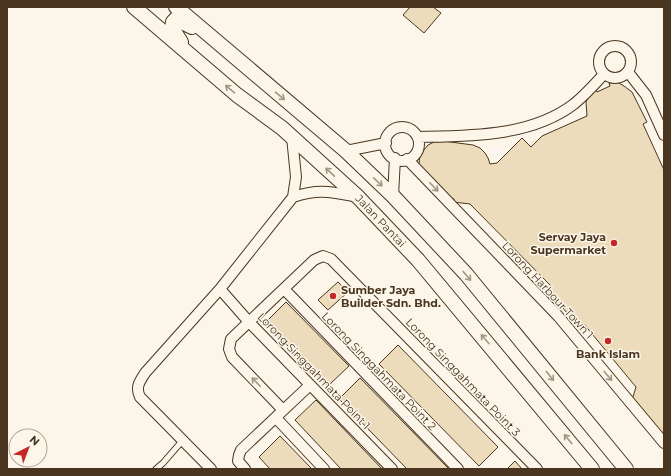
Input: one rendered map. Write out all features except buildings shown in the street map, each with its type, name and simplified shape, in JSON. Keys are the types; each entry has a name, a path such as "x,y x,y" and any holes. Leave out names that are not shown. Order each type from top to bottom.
{"street":[{"name":"Jalan Pantai","path":"134,7 237,95 292,137 358,197 418,260 592,469"},
{"path":"176,7 346,151 393,196 466,274 626,469"},
{"path":"193,57 172,28 173,22 176,19 212,39"},
{"path":"611,46 624,48 629,53 631,59 631,65 628,72 624,76 617,78 604,74 600,68 599,62 601,55 611,46"},
{"path":"628,72 646,95 664,135"},
{"path":"418,137 469,136 498,133 530,125 556,115 574,104 604,74"},
{"path":"399,127 410,129 415,132 418,137 418,148 416,153 403,160 395,158 388,152 386,143 390,132 399,127"},
{"path":"211,469 140,397 137,392 137,388 145,373 220,289 293,197 296,177 292,137"},
{"path":"346,151 386,143"},
{"path":"393,196 395,158"},
{"name":"Lorong Harbour Town 1","path":"407,159 558,316 664,443"},
{"path":"293,197 316,191 329,191 358,197"},
{"name":"Lorong Singgahmata Point 3","path":"283,410 232,357 228,349 231,339 314,260 323,256 331,259 537,469"},
{"name":"Lorong Singgahmata Point 1","path":"220,289 249,322 392,469"},
{"name":"Lorong Singgahmata Point 2","path":"284,289 458,469"},
{"path":"245,469 238,461 242,450 310,385"},
{"path":"276,418 324,469"}],"lane":[{"path":"156,469 163,464 183,440"}],"place":[{"name":"Servay Jaya Supermarket","path":"614,243"},
{"name":"Sumber Jaya Builder Sdn. Bhd.","path":"333,296"},
{"name":"Bank Islam","path":"608,341"}]}
